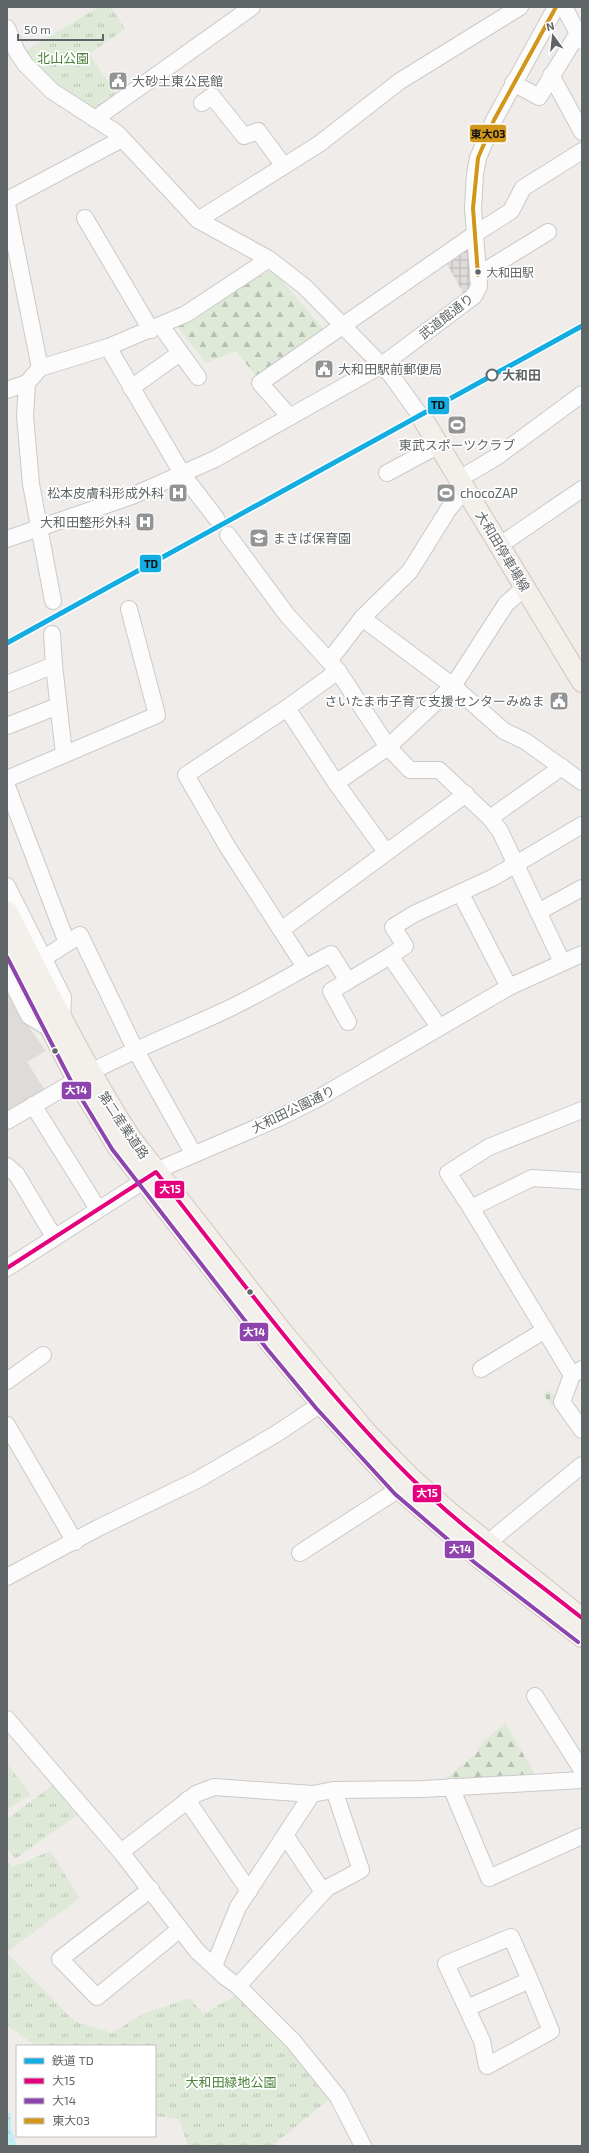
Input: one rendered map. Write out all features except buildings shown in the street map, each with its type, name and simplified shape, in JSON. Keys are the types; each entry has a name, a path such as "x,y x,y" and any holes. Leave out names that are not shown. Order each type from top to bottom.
{"main road":[{"name":"大和田停車場線","path":"424,421 581,679"},
{"name":"第二産業道路","path":"7,911 55,1024"},
{"name":"第二産業道路","path":"7,944 84,1076 127,1132 149,1176 321,1404 399,1489 483,1551 582,1618"},
{"name":"第二産業道路","path":"149,1176 284,1334 348,1412 410,1478 483,1551 582,1637"}],"street":[{"path":"198,220 319,144 400,81 520,7"},
{"name":"武道館通り","path":"7,539 132,496 183,475 382,365 474,296 479,286 473,189 478,158 494,120 513,83 556,7"},
{"path":"513,83 539,97 551,75 580,37 564,7"},
{"path":"95,120 246,9"},
{"path":"7,28 17,52 24,64 52,91 122,139 198,220 269,258 305,287 343,324 373,358 382,365 424,421"},
{"path":"551,75 582,132"},
{"path":"202,103 212,96 244,136 258,130 284,166"},
{"path":"7,200 122,139"},
{"path":"290,417 260,383 343,324 511,211 523,188 582,151"},
{"path":"7,204 40,368"},
{"path":"85,218 156,328 180,353 198,377"},
{"path":"478,275 548,232"},
{"path":"7,390 27,383 40,368 108,347 156,328 186,314 269,258"},
{"path":"108,347 183,475 216,518"},
{"path":"131,388 180,353"},
{"path":"27,383 25,416 31,484 53,601"},
{"path":"305,967 227,846 186,775 287,708 333,666 362,618 410,571 448,510 462,484 582,394"},
{"path":"387,473 439,445"},
{"path":"500,545 582,488"},
{"path":"228,535 283,609 333,666 388,747 410,770 439,770 490,818 500,831 562,962"},
{"path":"336,783 388,747 453,686 506,604 525,587"},
{"path":"7,779 157,715 129,609"},
{"path":"362,618 453,686 504,731 525,741 582,782"},
{"path":"52,634 64,754"},
{"path":"7,684 54,665"},
{"path":"7,726 58,706"},
{"path":"287,708 336,783 386,852"},
{"path":"490,818 562,767"},
{"path":"7,786 67,943"},
{"path":"281,930 466,794"},
{"path":"348,1022 331,991 405,946 393,927 414,914 461,894 516,865 582,825"},
{"path":"7,886 63,997 55,1024 29,1016 7,972"},
{"path":"538,912 582,888"},
{"path":"461,894 509,987"},
{"path":"44,958 80,935 135,1049 193,1153"},
{"path":"7,1121 84,1076 135,1049 266,991 305,967 331,954 348,981"},
{"name":"大和田公園通り","path":"7,1268 149,1176 193,1153 278,1118 317,1099 509,987 582,954"},
{"path":"390,956 439,1027"},
{"path":"33,1105 98,1209"},
{"path":"582,1110 489,1147 448,1173 545,1330 577,1372 562,1402 582,1430"},
{"path":"7,1166 17,1175 54,1237"},
{"path":"471,1208 532,1178 582,1181"},
{"path":"482,1369 545,1330"},
{"path":"7,1381 43,1356"},
{"path":"7,1577 75,1542 98,1528 197,1480 276,1434 321,1404"},
{"path":"7,1425 75,1542"},
{"path":"483,1551 582,1465"},
{"path":"300,1553 399,1489"},
{"path":"121,1852 196,1794 214,1787 312,1794 334,1790 451,1787 581,1780 535,1696"},
{"path":"7,1719 121,1852 151,1889 197,1951 225,1977 238,1986 293,2041 338,2097 363,2146"},
{"path":"451,1787 489,1878 582,1836"},
{"path":"238,1986 327,1888 361,1870 334,1790"},
{"path":"214,1966 238,1907 312,1794"},
{"path":"188,1800 249,1891"},
{"path":"285,1835 323,1892"},
{"path":"151,1889 60,1959 96,1997 180,1929"},
{"path":"511,1937 530,1980 551,2031 487,2066 482,2042 446,1964 511,1937"},
{"path":"467,2008 530,1980"}],"shaded area":[{"path":"468,246 470,286 464,294 444,259"},
{"path":"7,984 24,1020 46,1051 27,1062 46,1092 7,1114"}],"green space":[{"name":"北山公園","path":"99,7 111,7 125,29 89,54 119,97 98,112 54,85 22,53"},
{"path":"272,269 325,331 278,366 256,376 236,351 206,363 178,327"},
{"path":"549,1390 557,1398 556,1404 552,1406 543,1395"},
{"path":"505,1723 537,1778 446,1784 444,1780 476,1754 481,1744"},
{"path":"7,1764 31,1795 7,1809"},
{"path":"53,1785 77,1815 15,1859 7,1848 7,1819"},
{"path":"50,1851 80,1898 7,1952 7,1861 13,1867"},
{"name":"大和田緑地公園","path":"7,1953 74,2021 112,2033 143,2014 190,1998 203,2014 235,1996 288,2048 328,2100 272,2146 188,2146 179,2119 156,2116 156,2045 35,2045 7,2025"}],"water":[{"path":"7,2112 11,2114 11,2128 17,2146 7,2146"}],"rail line":[{"name":"TD","path":"7,643 582,326"}],"transit line":[{"name":"東大03","path":"478,275 473,208 478,158 494,120 556,7"},
{"name":"大14","path":"7,957 72,1083 112,1149 267,1349 316,1408 395,1494 474,1562 578,1642"},
{"name":"大15","path":"7,1268 156,1172 309,1366 409,1476 471,1532 582,1618"}],"place":[{"name":"大砂土東公民館","path":"118,81"},
{"name":"大和田駅","path":"478,272"},
{"name":"大和田駅前郵便局","path":"324,369"},
{"name":"大和田","path":"492,375"},
{"name":"東武スポーツクラブ","path":"457,425"},
{"name":"松本皮膚科形成外科","path":"178,493"},
{"name":"chocoZAP","path":"446,493"},
{"name":"大和田整形外科","path":"145,522"},
{"name":"まきば保育園","path":"259,538"},
{"name":"さいたま市子育て支援センターみぬま","path":"559,701"}]}
